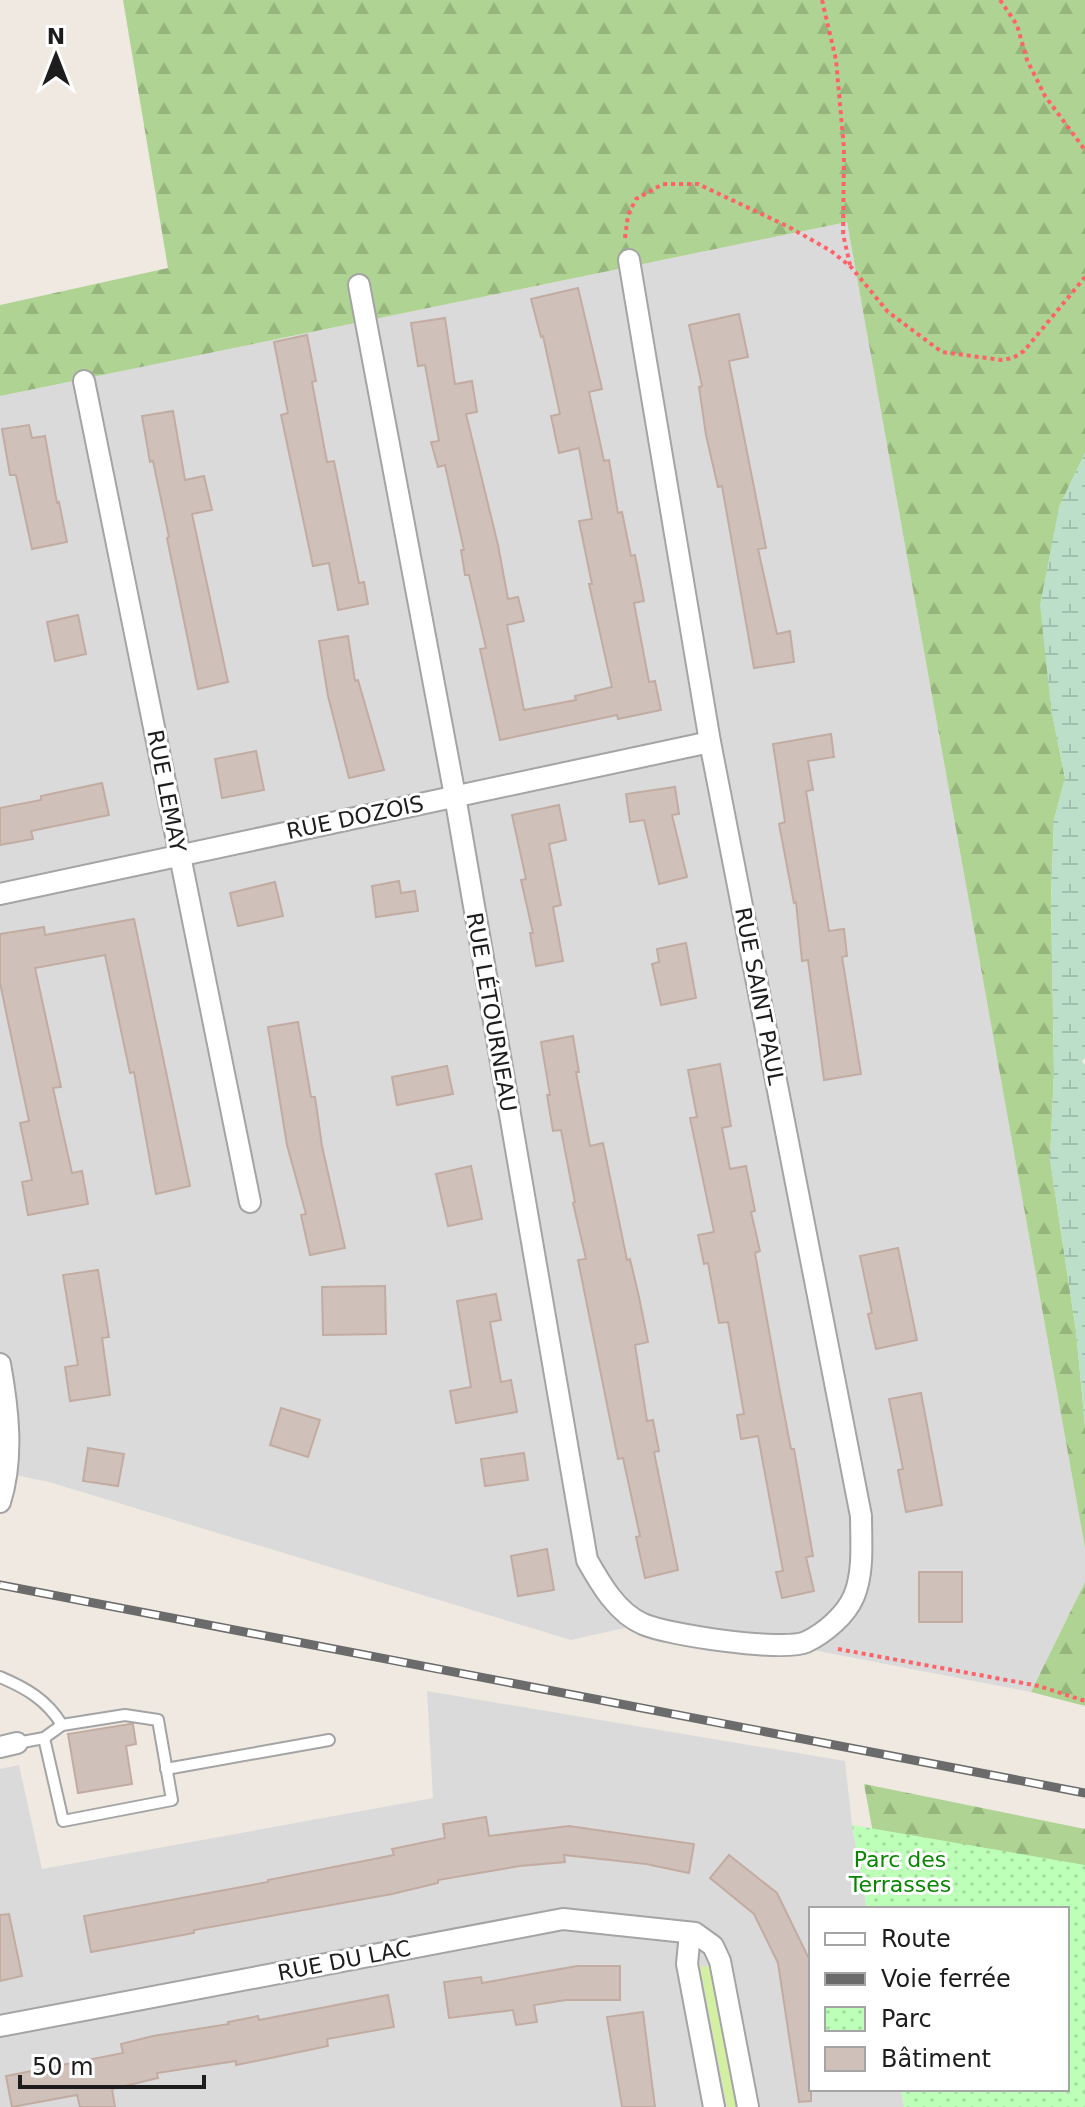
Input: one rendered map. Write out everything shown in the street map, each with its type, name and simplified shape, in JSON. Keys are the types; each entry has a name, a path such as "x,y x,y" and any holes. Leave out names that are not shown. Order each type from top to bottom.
{"street":[{"name":"RUE SAINT PAUL","path":"629,260 710,742 861,1516 860,1564 854,1596 832,1626 804,1643"},
{"name":"RUE LÉTOURNEAU","path":"359,285 455,796 587,1560 609,1597 641,1624 737,1644 804,1643"},
{"name":"RUE LEMAY","path":"84,381 250,1202"},
{"name":"RUE DOZOIS","path":"0,894 710,742"},
{"path":"0,1364 9,1454 0,1502"},
{"name":"RUE DU LAC","path":"0,2026 563,1919 690,1933"},
{"path":"714,2107 687,1964 690,1933 709,1941 720,1961 748,2107"}],"lane":[{"path":"0,1677 42,1699 62,1725"},
{"path":"8,1745 44,1738 62,1725 125,1715 158,1720 172,1800 63,1821 44,1738"},
{"path":"166,1769 329,1740"}],"path":[{"path":"822,0 836,60 844,149 843,234 851,267"},
{"path":"1000,0 1017,25 1027,60 1045,96 1085,150"},
{"path":"629,260 625,236 628,215 636,199 663,184 698,184 789,227 831,251 851,267 888,312 928,344 942,352 1001,360 1013,358 1024,351 1085,277"},
{"path":"804,1643 1039,1686 1085,1701"}],"shaded area":[{"path":"847,222 1085,1548 1085,1582 1031,1692 782,1644 642,1624 571,1640 49,1482 0,1472 0,396"},
{"path":"427,1691 845,1761 852,1825 867,1907 809,1907 809,2091 901,2091 904,2107 0,2107 0,1769 19,1765 42,1869 433,1798"}],"green space":[{"path":"123,0 1085,0 1085,453 1059,507 1051,708 1065,778 1054,820 1051,898 1054,1073 1050,1159 1076,1331 1085,1426 1085,1548 847,222 0,396 0,305 168,268"},
{"path":"1085,453 1085,1058 1082,1061 1085,1065 1085,1426 1076,1331 1050,1159 1054,1073 1051,898 1054,820 1065,778 1051,708 1040,605 1059,507"},
{"path":"1085,1582 1085,1706 1031,1692"},
{"name":"Parc des Terrasses","path":"864,1784 1085,1829 1085,2107 1069,2091 1069,1907 887,1907"},
{"name":"Parc des Terrasses","path":"852,1825 1085,1865 1085,2107 904,2107 901,2091 1069,2091 1069,1907 867,1907"},
{"path":"709,1966 736,2107 727,2107 700,1967"}],"building":[{"path":"578,288 602,389 589,392 604,461 609,460 618,513 622,512 631,556 635,555 644,601 634,603 649,682 655,681 661,710 618,719 617,715 500,740 480,649 486,648 469,575 465,575 461,550 464,550 445,465 438,467 431,442 439,441 425,365 418,366 411,323 445,318 455,384 472,381 477,412 466,414 508,599 518,597 524,621 507,625 524,710 576,700 575,696 612,687 589,584 592,584 579,521 592,519 579,448 559,453 551,416 560,414 543,336 531,299"},
{"path":"739,314 748,357 729,361 766,548 758,549 777,634 790,631 794,662 754,668 722,486 718,487 706,435 699,387 702,386 689,325"},
{"path":"307,335 327,462 334,461 359,583 364,582 368,604 338,610 329,563 313,566 281,415 288,413 274,342"},
{"path":"173,411 185,480 204,476 212,510 192,514 228,682 198,689 142,416"},
{"path":"29,425 32,438 45,436 67,542 32,549 16,475 10,475 2,429"},
{"path":"78,615 86,654 55,661 47,622"},
{"path":"348,636 355,681 358,680 384,770 349,778 328,696 319,641"},
{"path":"831,734 834,757 808,761 813,790 806,791 829,931 844,929 847,956 842,957 861,1074 824,1080 808,960 802,961 796,902 779,824 785,822 773,744"},
{"path":"256,751 264,790 222,798 215,759"},
{"path":"102,783 109,815 31,831 33,839 0,845 0,808"},
{"path":"675,787 679,814 672,815 687,877 659,884 644,820 630,822 626,794"},
{"path":"559,805 566,840 549,844 561,905 553,907 563,961 536,966 530,933 533,933 521,880 526,879 512,815"},
{"path":"399,881 401,893 415,891 418,911 376,917 372,886"},
{"path":"275,882 283,916 238,926 230,893"},
{"path":"134,919 190,1186 156,1194 134,1072 130,1073 105,955 35,968 61,1087 53,1088 72,1173 82,1171 88,1204 28,1215 22,1182 32,1180 20,1123 29,1121 0,983 0,934 44,927 45,935"},
{"path":"686,943 696,998 661,1005 652,964 659,962 657,949"},
{"path":"298,1022 311,1097 315,1097 322,1146 345,1248 310,1255 301,1215 306,1214 287,1145 268,1027"},
{"path":"573,1036 579,1072 576,1072 590,1146 603,1143 648,1342 635,1345 647,1421 653,1420 659,1451 654,1452 678,1570 645,1578 636,1537 640,1536 623,1458 618,1459 578,1260 586,1259 561,1130 553,1131 547,1095 550,1095 541,1042"},
{"path":"720,1064 731,1126 722,1128 730,1169 746,1166 755,1211 751,1212 760,1251 755,1253 813,1556 806,1557 814,1591 782,1598 776,1572 783,1571 758,1436 741,1439 737,1415 744,1414 728,1322 719,1323 708,1263 704,1264 698,1235 714,1232 690,1118 697,1117 688,1070"},
{"path":"447,1066 453,1094 397,1105 392,1077"},
{"path":"471,1166 482,1219 448,1226 436,1174"},
{"path":"898,1248 917,1340 876,1349 860,1256"},
{"path":"98,1270 109,1337 102,1338 110,1395 70,1401 65,1367 78,1365 63,1275"},
{"path":"385,1286 386,1334 323,1335 322,1287"},
{"path":"496,1294 501,1320 490,1322 501,1382 511,1380 517,1412 456,1423 450,1391 471,1387 457,1301"},
{"path":"921,1393 942,1505 906,1512 898,1470 903,1469 889,1399"},
{"path":"281,1408 320,1420 308,1457 270,1445"},
{"path":"88,1448 124,1454 118,1486 83,1481"},
{"path":"524,1453 528,1480 485,1486 481,1459"},
{"path":"547,1549 554,1590 518,1596 511,1556"},
{"path":"919,1572 962,1572 962,1622 919,1622"},
{"path":"133,1724 136,1744 126,1746 132,1784 78,1793 68,1734"},
{"path":"486,1817 489,1836 569,1826 694,1844 689,1873 646,1864 564,1855 565,1862 438,1880 438,1883 392,1894 91,1952 84,1916 394,1855 392,1849 445,1838 443,1824"},
{"path":"729,1855 777,1893 809,1959 811,2101 799,2102 778,1963 754,1914 710,1878"},
{"path":"9,1914 22,1976 0,1981 0,1915"},
{"path":"577,1966 620,1966 620,2000 566,2000 534,2005 537,2022 516,2025 513,2010 449,2018 444,1982 481,1977 482,1983"},
{"path":"388,1995 394,2027 327,2039 328,2046 236,2065 236,2061 157,2073 158,2078 112,2089 115,2107 80,2107 77,2095 12,2107 6,2076 123,2053 121,2044 153,2036 229,2024 258,2016 259,2020"},
{"path":"643,2012 655,2107 622,2107 607,2017"}],"railway":[{"path":"0,1585 1085,1793"}]}
